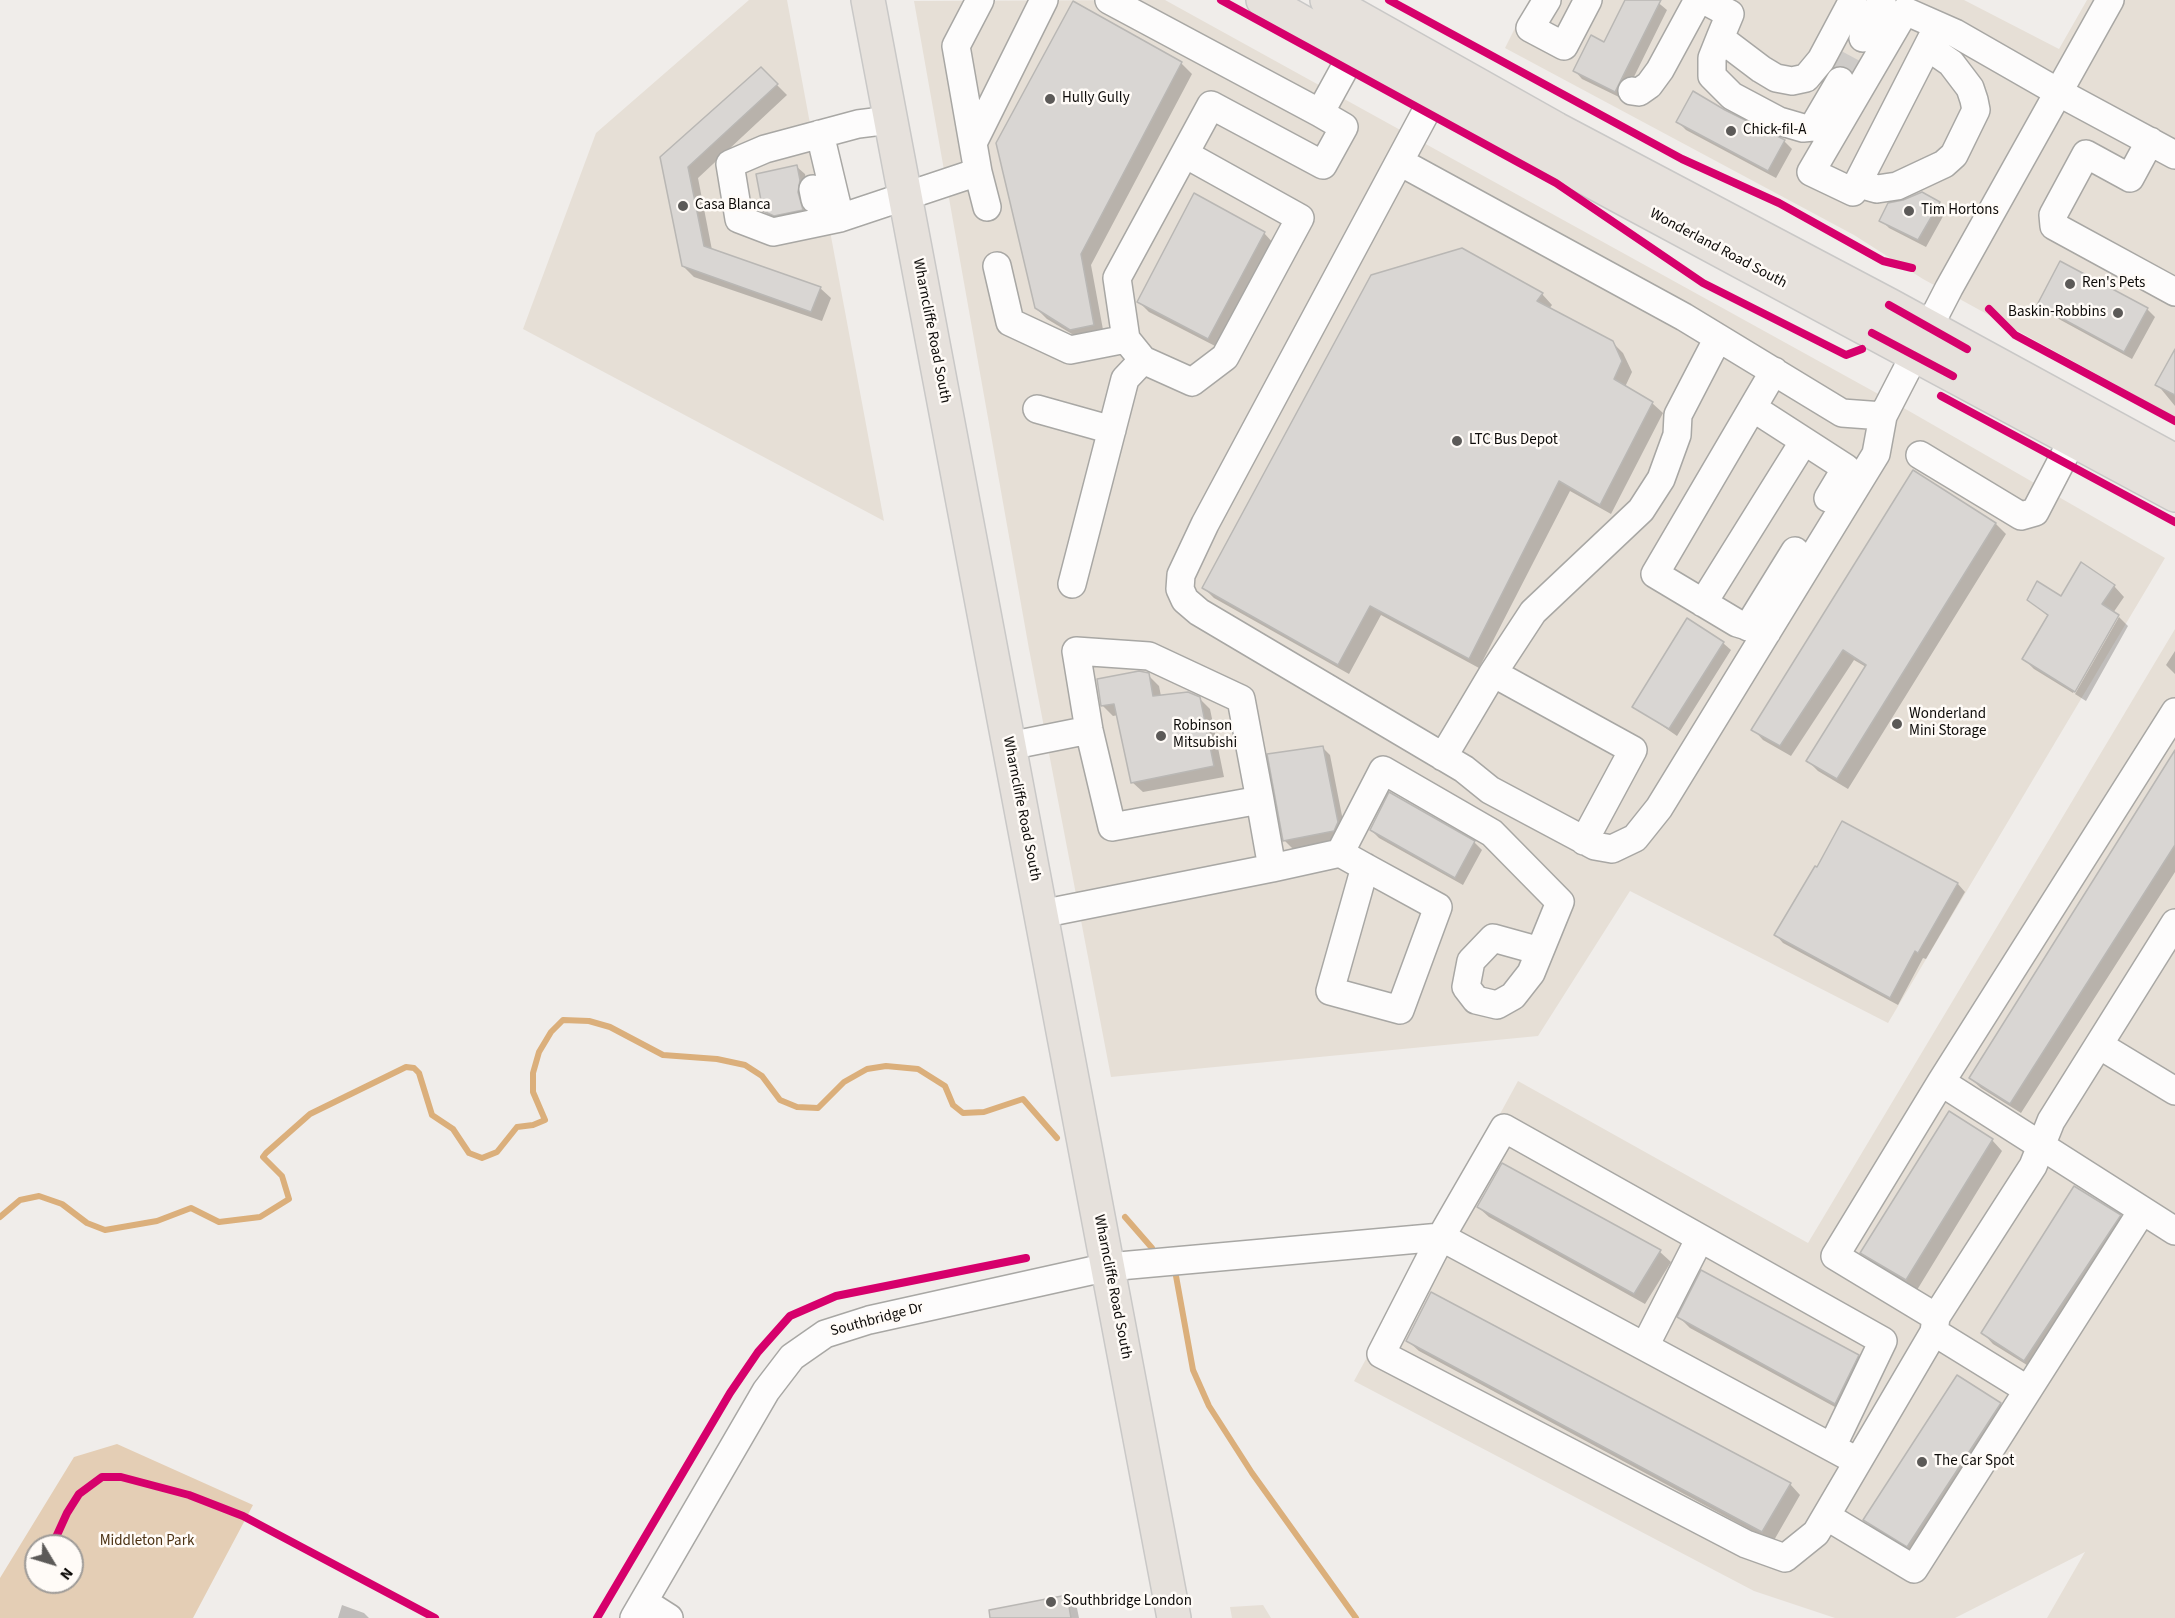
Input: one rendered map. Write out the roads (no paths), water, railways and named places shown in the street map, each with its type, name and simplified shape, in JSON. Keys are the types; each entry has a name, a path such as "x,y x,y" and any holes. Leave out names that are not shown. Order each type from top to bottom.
{"main road":[{"name":"Wharncliffe Road South","path":"868,0 1174,1618"},
{"name":"Wonderland Road South","path":"1263,0 1354,51 1442,82 1556,129 1921,342 2073,439 2175,495"},
{"name":"Wonderland Road South","path":"1327,0 1442,82"},
{"name":"Wonderland Road South","path":"1921,342 2175,461"}],"street":[{"path":"980,0 956,46 978,172 987,207"},
{"path":"974,141 1044,0"},
{"path":"1109,0 1344,127 1323,165 1211,105"},
{"path":"1547,0 1530,28 1564,46 1588,0"},
{"path":"1632,91 1639,92 1649,85 1660,70 1698,0"},
{"path":"1704,0 1729,17 1776,78 1792,81 1806,78 1821,60 1853,0"},
{"path":"1757,629 1876,454 1883,416 1921,342 2110,0"},
{"path":"1890,4 1811,172 1853,192 1933,37"},
{"path":"1859,184 1877,189 1897,186 1944,164 1954,155 1976,110 1970,88 1933,37 1890,4"},
{"path":"1863,38 1890,4"},
{"path":"1729,17 1712,58 1712,76 1732,96 1779,121 1803,128 1813,127 1840,81"},
{"path":"1933,37 1955,33 2175,155"},
{"path":"1320,113 1354,51"},
{"path":"1185,154 1300,218 1225,357 1192,382 1143,360 1126,339 1117,278 1232,66"},
{"path":"1442,82 1205,524 1181,575 1180,589 1185,600 1199,612 1443,757 1490,790 1584,841 1612,849 1635,838 1646,827 1846,468 1753,408"},
{"path":"838,211 815,198 817,164 858,124 891,120"},
{"path":"2150,141 2130,178 2086,154 2053,215 2054,226 2175,292"},
{"path":"838,211 817,164 765,149 730,164 739,219 773,232 838,211 905,198 978,172"},
{"path":"1400,162 1718,338 1842,413 1883,416"},
{"path":"997,266 1010,322 1070,350 1126,339"},
{"path":"1443,757 1533,612 1641,510 1660,479 1677,435 1678,415 1718,338"},
{"path":"1072,584 1125,379 1143,360"},
{"path":"1757,629 1737,623 1655,574 1774,371"},
{"path":"1037,409 1112,430"},
{"path":"1920,455 2021,516 2035,512 2073,439"},
{"path":"1703,603 1804,441"},
{"path":"1260,800 1112,827 1089,730 1076,651 1149,656 1241,699 1260,800 1272,868"},
{"path":"1494,673 1633,750 1584,841"},
{"path":"2028,1390 1835,1256 1941,1082 2175,712"},
{"path":"1009,746 1089,730"},
{"path":"1340,853 1383,770 1492,833 1560,902 1540,951"},
{"path":"1041,914 1340,853 1437,907 1400,1010 1329,991 1365,867"},
{"path":"1832,1447 1884,1341 1504,1128 1441,1237 1381,1354 1755,1548 1785,1558 1816,1533 1935,1324 2033,1166 2051,1121 2175,923"},
{"path":"2099,1045 2175,1091"},
{"path":"1941,1082 2175,1231"},
{"path":"1826,1516 1914,1569 2142,1211"},
{"path":"1441,1237 1857,1461"},
{"name":"Southbridge Dr","path":"639,1610 766,1391 792,1357 825,1334 869,1320 1108,1267 1441,1237"},
{"path":"1645,1346 1700,1238"},
{"path":"639,1610 669,1618"}],"waterway":[{"path":"0,1217 20,1200 39,1196 62,1204 87,1223 105,1230 157,1221 191,1208 219,1222 260,1217 289,1199 282,1176 263,1157 266,1153 310,1114 406,1067 414,1068 419,1073 432,1115 453,1129 469,1153 482,1158 497,1152 517,1127 533,1125 545,1120 533,1092 533,1073 539,1052 551,1032 563,1020 589,1021 610,1027 663,1055 717,1059 745,1065 762,1076 780,1100 797,1107 818,1108 844,1082 867,1069 886,1066 918,1069 945,1086 953,1105 963,1113 984,1112 1023,1099 1057,1138"},
{"path":"1125,1217 1152,1248"},
{"path":"1176,1276 1193,1370 1209,1406 1252,1473 1356,1618"}],"tunnel":[{"path":"1840,81 1863,38"}],"place":[{"name":"Hully Gully","path":"1050,99"},
{"name":"Chick-fil-A","path":"1731,131"},
{"name":"Casa Blanca","path":"683,206"},
{"name":"Tim Hortons","path":"1909,211"},
{"name":"Ren's Pets","path":"2070,284"},
{"name":"Baskin-Robbins","path":"2118,313"},
{"name":"LTC Bus Depot","path":"1457,441"},
{"name":"Wonderland Mini Storage","path":"1897,724"},
{"name":"Robinson Mitsubishi","path":"1161,736"},
{"name":"The Car Spot","path":"1922,1462"},
{"name":"Southbridge London","path":"1051,1602"}],"park label":[{"name":"Middleton Park","path":"147,1542"}]}
